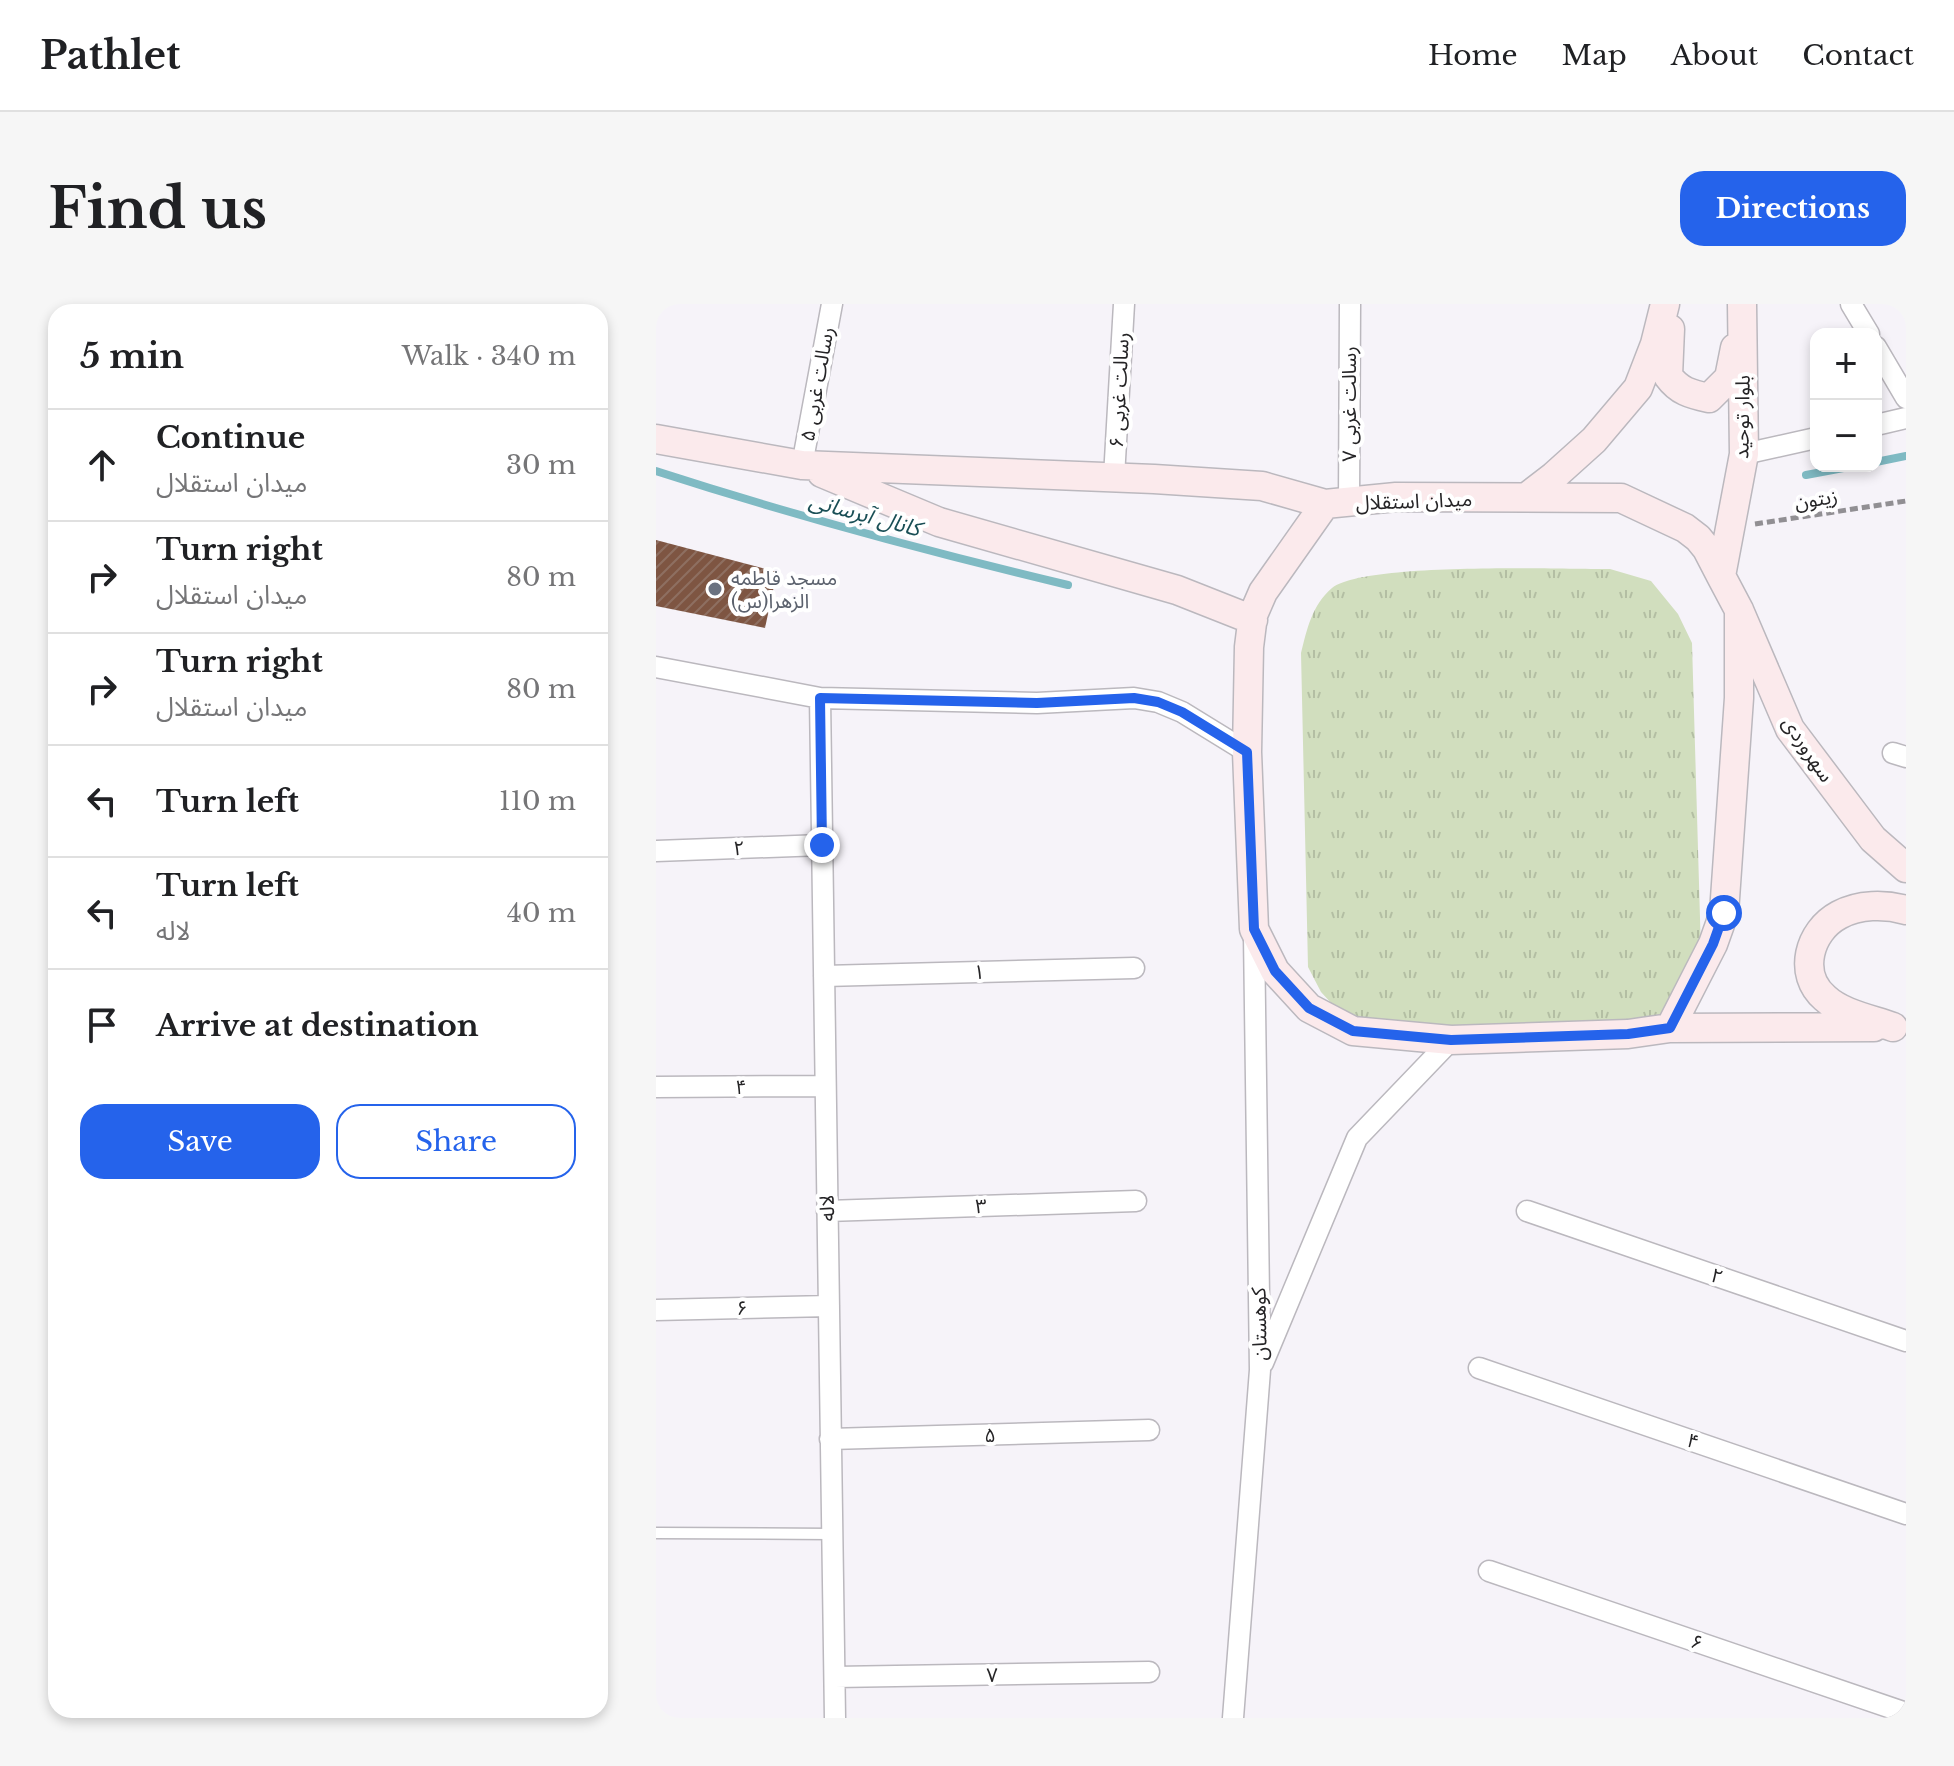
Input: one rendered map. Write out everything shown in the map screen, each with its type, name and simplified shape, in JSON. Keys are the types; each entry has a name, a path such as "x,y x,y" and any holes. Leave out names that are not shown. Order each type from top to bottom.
{"main road":[{"path":"1667,304 1668,376 1676,387 1688,394 1709,398 1729,378 1742,307"},
{"path":"1528,496 1594,440 1638,388 1667,304"},
{"name":"بلوار توحید","path":"1721,576 1744,454 1742,307"},
{"path":"656,439 802,465 1262,486 1337,504 1263,592 1253,620 1249,647 1247,752 1254,929 1275,971 1309,1008 1353,1031 1451,1040 1628,1034 1670,1028 1900,1028"},
{"path":"802,465 939,522 1177,590 1253,620"},
{"name":"میدان استقلال","path":"1337,504 1396,497 1621,498 1685,528 1698,538 1739,610 1739,698 1724,913 1713,944 1670,1028"},
{"name":"سهروردی","path":"1739,610 1790,729 1873,839 1906,868"},
{"path":"1900,1028 1839,1008 1824,998 1814,985 1808,960 1818,935 1838,916 1862,907 1906,910"}],"street":[{"name":"رسالت غربی ۵","path":"802,465 832,304"},
{"name":"رسالت غربی ۶","path":"1114,477 1124,304"},
{"name":"رسالت غربی ۷","path":"1337,504 1350,304"},
{"path":"1851,304 1865,328"},
{"path":"1882,357 1906,398"},
{"path":"1882,424 1906,418"},
{"path":"1744,454 1810,439"},
{"path":"656,667 820,698 1037,703 1134,698 1158,702 1182,712 1247,752"},
{"name":"لاله","path":"820,698 835,1718"},
{"name":"۲","path":"656,851 822,845"},
{"name":"کوهستان","path":"1233,1718 1260,1370 1254,929"},
{"name":"۱","path":"824,976 1134,968"},
{"path":"1260,1370 1357,1138 1451,1040"},
{"name":"۴","path":"656,1087 825,1086"},
{"name":"۳","path":"827,1211 1136,1201"},
{"name":"۲","path":"1527,1211 1906,1341"},
{"name":"۶","path":"656,1310 829,1306"},
{"name":"۴","path":"1479,1368 1906,1514"},
{"name":"۵","path":"830,1439 1149,1430"},
{"name":"۶","path":"1489,1571 1906,1713"},
{"name":"۷","path":"835,1677 1149,1672"}],"lane":[{"path":"656,1533 832,1534"}],"path":[{"name":"زیتون","path":"1730,528 1906,501"}],"green space":[{"path":"1509,568 1610,569 1651,581 1678,614 1692,643 1701,952 1666,1014 1620,1033 1398,1035 1344,1017 1321,992 1308,967 1301,653 1311,618 1320,602 1332,588 1351,580 1382,574"}],"building":[{"name":"مسجد فاطمه الزهرا(س)","path":"656,540 777,572 765,628 656,606"}],"waterway":[{"name":"کانال آبرسانی","path":"1882,461 1906,456"},
{"name":"کانال آبرسانی","path":"656,471 861,532 1068,585"},
{"name":"کانال آبرسانی","path":"1806,475 1822,472"}],"place":[{"name":"مسجد فاطمه الزهرا(س)","path":"715,589"}],"route":[{"path":"822,845 820,698 1037,703 1134,698 1158,702 1182,712 1247,752 1254,929 1275,971 1309,1008 1353,1031 1451,1040 1628,1034 1670,1028 1713,944 1724,913"}]}
